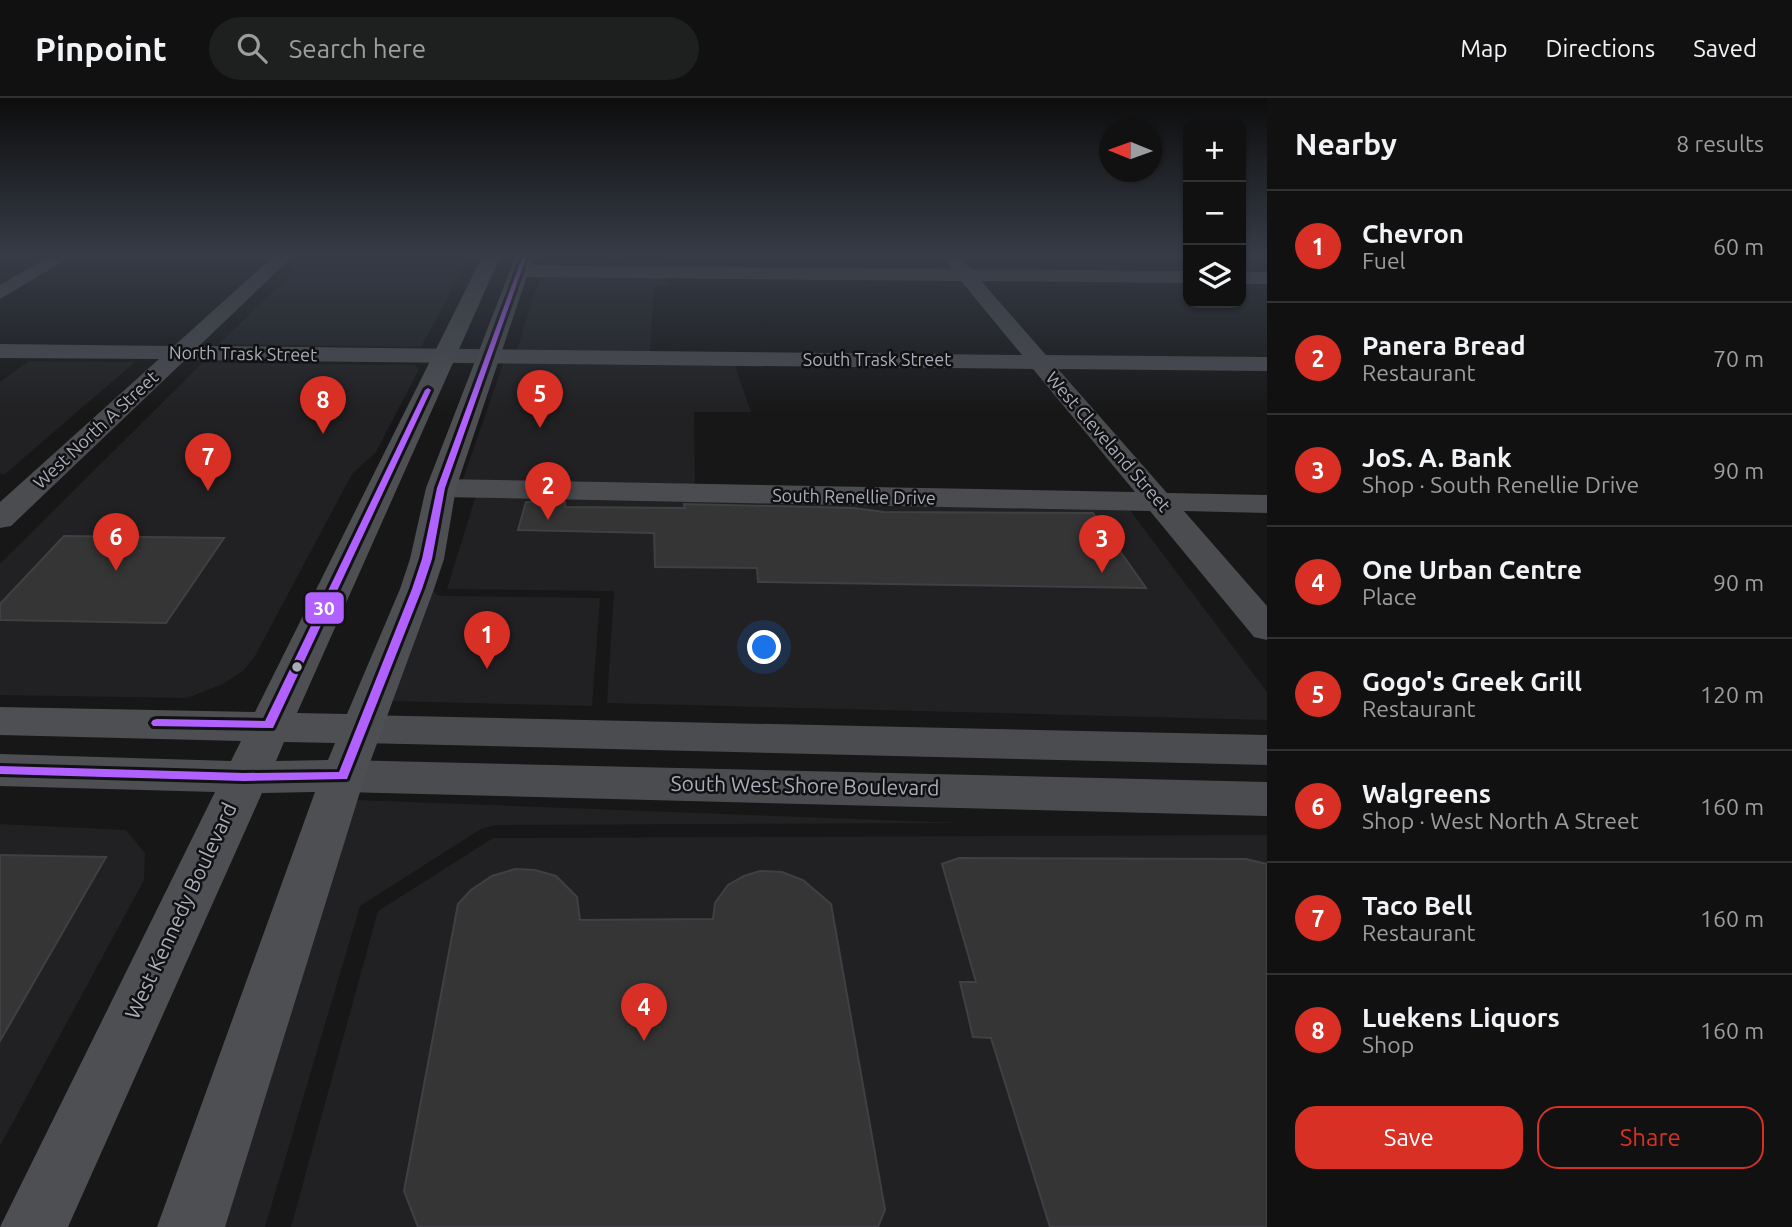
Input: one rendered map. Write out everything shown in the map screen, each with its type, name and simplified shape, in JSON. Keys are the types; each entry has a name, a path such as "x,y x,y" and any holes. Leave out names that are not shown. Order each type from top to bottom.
{"main road":[{"name":"West Kennedy Boulevard","path":"34,1227 467,308"},
{"path":"191,1227 352,752 421,579 441,488 505,308"},
{"path":"0,721 270,725 352,752"},
{"path":"0,770 244,777 352,752"}],"street":[{"name":"West North A Street","path":"0,519 228,308"},
{"name":"West Cleveland Street","path":"994,308 1267,629"},
{"name":"North Trask Street","path":"0,351 486,357"},
{"name":"South Trask Street","path":"486,357 1267,364"},
{"name":"South Renellie Drive","path":"441,488 1267,504"},
{"path":"352,752 1267,750"},
{"name":"South West Shore Boulevard","path":"352,752 951,789 1267,799"}],"shaded area":[{"path":"256,308 442,308 421,347 219,344"},
{"path":"530,308 653,308 650,351 517,350"},
{"path":"29,361 135,362 5,474 0,474 0,382"},
{"path":"504,361 734,363 751,412 694,412 695,487 462,482"},
{"path":"202,363 415,365 419,369 376,452 352,474 255,656 243,671 223,684 187,698 0,695 0,564"},
{"path":"477,492 1129,509 1267,692 1267,720 607,703 614,591 447,589"},
{"path":"433,590 437,595 445,596 600,598 592,706 392,701"},
{"path":"356,800 961,823 495,825 481,829 360,906 265,1227 222,1227"},
{"path":"0,824 126,830 145,853 144,880 0,1146"},
{"path":"1267,835 1267,1227 291,1227 378,911 493,838"}],"building":[{"path":"526,502 565,502 565,507 685,508 684,504 854,508 884,512 1093,513 1146,588 758,582 757,568 655,567 654,533 518,530"},
{"path":"64,536 224,538 166,623 0,620 0,604"},
{"path":"0,855 106,857 0,1041"},
{"path":"959,858 1246,859 1267,864 1267,1227 1050,1227 991,1038 973,1037 960,982 976,982 942,864"},
{"path":"515,869 535,870 556,876 577,897 580,920 713,919 715,903 728,885 760,871 782,872 803,880 831,904 885,1210 878,1227 418,1227 404,1191 458,904 471,890 492,876"}],"transit line":[{"name":"30","path":"0,770 244,777 343,776 417,589 427,559 441,488 506,308"},
{"name":"30","path":"157,723 269,725 428,390"}],"place":[{"name":"Gogo's Greek Grill","path":"540,428"},
{"name":"Luekens Liquors","path":"323,434"},
{"name":"Taco Bell","path":"208,491"},
{"name":"Panera Bread","path":"548,520"},
{"name":"Walgreens","path":"116,571"},
{"name":"JoS. A. Bank","path":"1102,573"},
{"name":"Chevron","path":"487,669"},
{"name":"One Urban Centre","path":"644,1041"}]}
